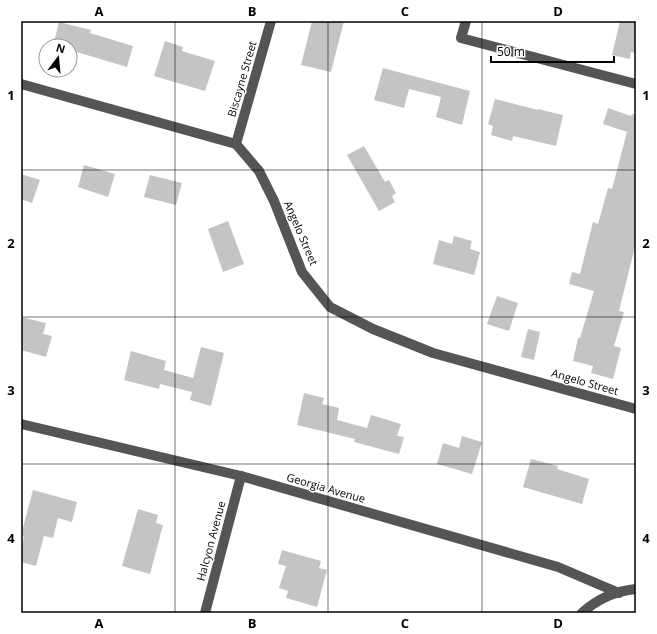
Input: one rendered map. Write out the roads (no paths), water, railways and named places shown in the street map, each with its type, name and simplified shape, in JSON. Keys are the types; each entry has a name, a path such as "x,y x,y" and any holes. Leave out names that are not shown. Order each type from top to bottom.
{"street":[{"name":"Biscayne Street","path":"236,144 271,21"},
{"path":"466,21 461,38 636,84"},
{"path":"21,84 236,144"},
{"name":"Angelo Street","path":"236,144 259,171 274,201 302,272 330,307 373,329 433,353 636,409"},
{"name":"Georgia Avenue","path":"21,424 241,476 558,567 619,592"},
{"name":"Halcyon Avenue","path":"205,613 241,476"},
{"path":"582,613 596,602 619,592 636,590"}]}
